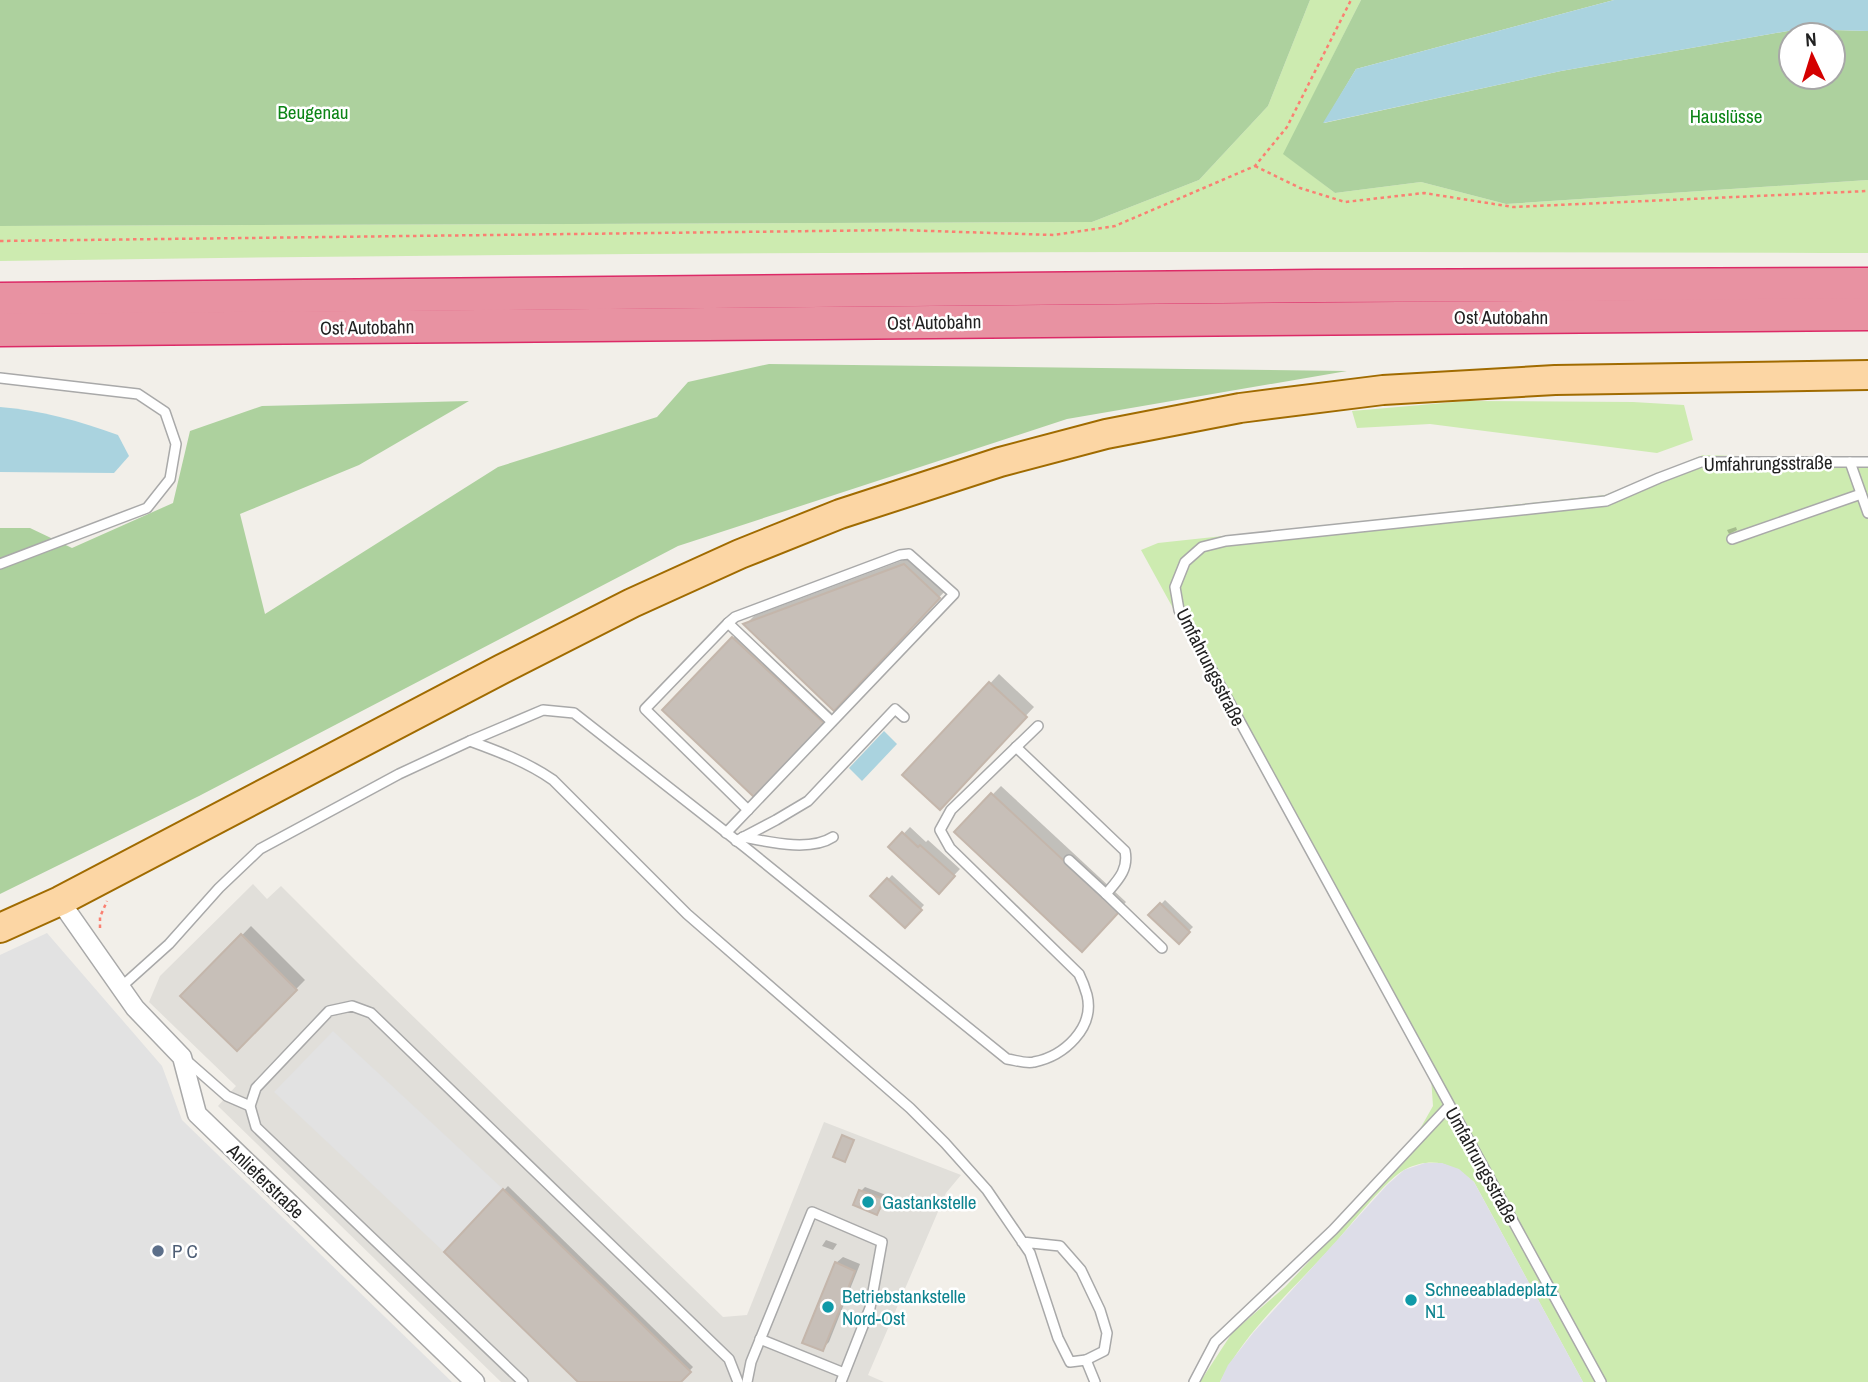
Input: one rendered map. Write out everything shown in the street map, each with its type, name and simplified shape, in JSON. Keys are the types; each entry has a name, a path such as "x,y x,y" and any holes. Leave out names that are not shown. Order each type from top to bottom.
{"highway":[{"name":"Ost Autobahn","path":"0,299 1316,286 1868,284"},
{"name":"Ost Autobahn","path":"0,330 1868,314"}],"main road":[{"path":"0,928 60,901 502,668 632,603 740,554 840,514 1000,462 1106,434 1240,408 1383,390 1555,380 1868,375"}],"street":[{"path":"60,901 135,1008 183,1057"},
{"name":"Anlieferstraße","path":"183,1057 197,1114 475,1382"}],"lane":[{"path":"0,378 138,394 165,412 176,444 170,479 147,508 0,564"},
{"name":"Umfahrungsstraße","path":"1601,1382 1179,610 1175,587 1185,562 1202,547 1226,541 1605,501 1701,462 1868,462"},
{"path":"1850,462 1868,513"},
{"path":"1732,539 1861,494"},
{"path":"726,833 748,810 832,722 954,594 909,554 900,555 735,617 645,709 748,810"},
{"path":"728,623 832,722"},
{"path":"740,839 808,801 895,709 904,717"},
{"path":"121,988 169,944 219,888 260,849 399,774 543,710 574,713 726,833 740,839 1007,1059 1032,1063 1057,1054 1079,1036 1087,1014 1088,996 1079,974 950,848 940,831 951,810 1038,726"},
{"path":"470,741 510,755 553,780 687,914 910,1108 987,1190 1022,1242 1030,1253 1058,1338 1070,1362 1086,1360 1104,1351 1107,1333 1100,1310 1081,1270 1060,1246 1022,1242"},
{"path":"1016,747 1125,851 1126,867 1106,894"},
{"path":"740,839 815,845 833,836"},
{"path":"1069,860 1162,948"},
{"path":"523,1382 256,1127 250,1106 256,1088 328,1011 352,1006 371,1013 729,1359 738,1382"},
{"path":"183,1057 227,1096 250,1106"},
{"path":"1194,1382 1215,1342 1333,1230 1450,1106"},
{"path":"747,1382 751,1362 812,1212 882,1242 870,1308 843,1377 761,1339"},
{"path":"1086,1360 1095,1382"}],"path":[{"path":"0,241 900,230 1054,235 1115,226 1255,166 1287,127 1351,0"},
{"path":"1255,166 1300,188 1345,202 1424,193 1513,207 1868,191"}],"shaded area":[{"path":"253,884 267,899 281,886 723,1317 747,1315 824,1122 961,1175 946,1193 868,1375 884,1382 501,1382 218,1106 236,1086 149,1002 160,976"},
{"name":"P C","path":"47,933 162,1066 182,1120 452,1382 0,1382 0,955"},
{"path":"333,1031 503,1189 444,1252 274,1092"},
{"name":"Schneeabladeplatz N1","path":"1425,1163 1442,1163 1459,1169 1474,1182 1583,1382 1220,1382 1228,1365 1253,1333 1387,1185 1404,1170"}],"green space":[{"name":"Beugenau","path":"0,0 1310,0 1268,106 1199,180 1092,222 0,226"},
{"path":"1310,0 1361,0 1284,154 1335,193 1421,182 1506,204 1868,180 1868,253 934,252 0,261 0,226 1092,222 1199,180 1268,106"},
{"name":"Hauslüsse","path":"1361,0 1614,0 1356,69 1324,123 1561,71 1777,33 1777,91 1847,91 1847,30 1868,31 1868,180 1506,204 1421,182 1335,193 1283,154"},
{"path":"769,364 1347,371 1067,419 678,546 199,796 0,894 0,528 30,528 72,548 173,503 190,431 262,406 469,401 359,465 240,514 265,614 498,467 657,417 688,382"},
{"path":"1467,401 1684,405 1693,440 1657,453 1430,424 1357,428 1352,411"},
{"path":"1703,455 1868,460 1868,1382 1583,1382 1474,1182 1450,1167 1425,1163 1398,1174 1370,1202 1258,1326 1231,1362 1220,1382 1200,1382 1232,1333 1285,1287 1399,1166 1433,1106 1431,1077 1141,550 1158,543 1605,495"}],"water":[{"path":"1614,0 1868,0 1868,31 1847,30 1847,21 1777,21 1777,33 1561,71 1323,123 1356,69"},
{"path":"0,407 60,417 118,435 129,456 114,473 0,472"},
{"path":"884,731 897,744 862,781 849,768"}],"building":[{"path":"904,564 940,598 834,711 743,624"},
{"path":"732,637 824,723 754,797 662,710"},
{"path":"989,682 1027,717 940,810 902,775"},
{"path":"991,793 1119,912 1082,952 954,832"},
{"path":"902,832 955,876 939,894 888,847"},
{"path":"887,878 922,910 905,928 870,896"},
{"path":"1160,903 1190,932 1179,944 1148,915"},
{"path":"241,934 297,990 237,1051 180,996"},
{"path":"842,1135 854,1140 845,1162 833,1157"},
{"path":"503,1189 691,1372 681,1382 578,1382 444,1252"},
{"name":"Gastankstelle","path":"859,1190 884,1199 877,1215 853,1205"},
{"name":"Betriebstankstelle Nord-Ost","path":"835,1262 855,1271 823,1351 802,1343"}],"place":[{"name":"Gastankstelle","path":"868,1202"},
{"name":"P C","path":"158,1251"},
{"name":"Schneeabladeplatz N1","path":"1411,1300"},
{"name":"Betriebstankstelle Nord-Ost","path":"828,1307"}]}
